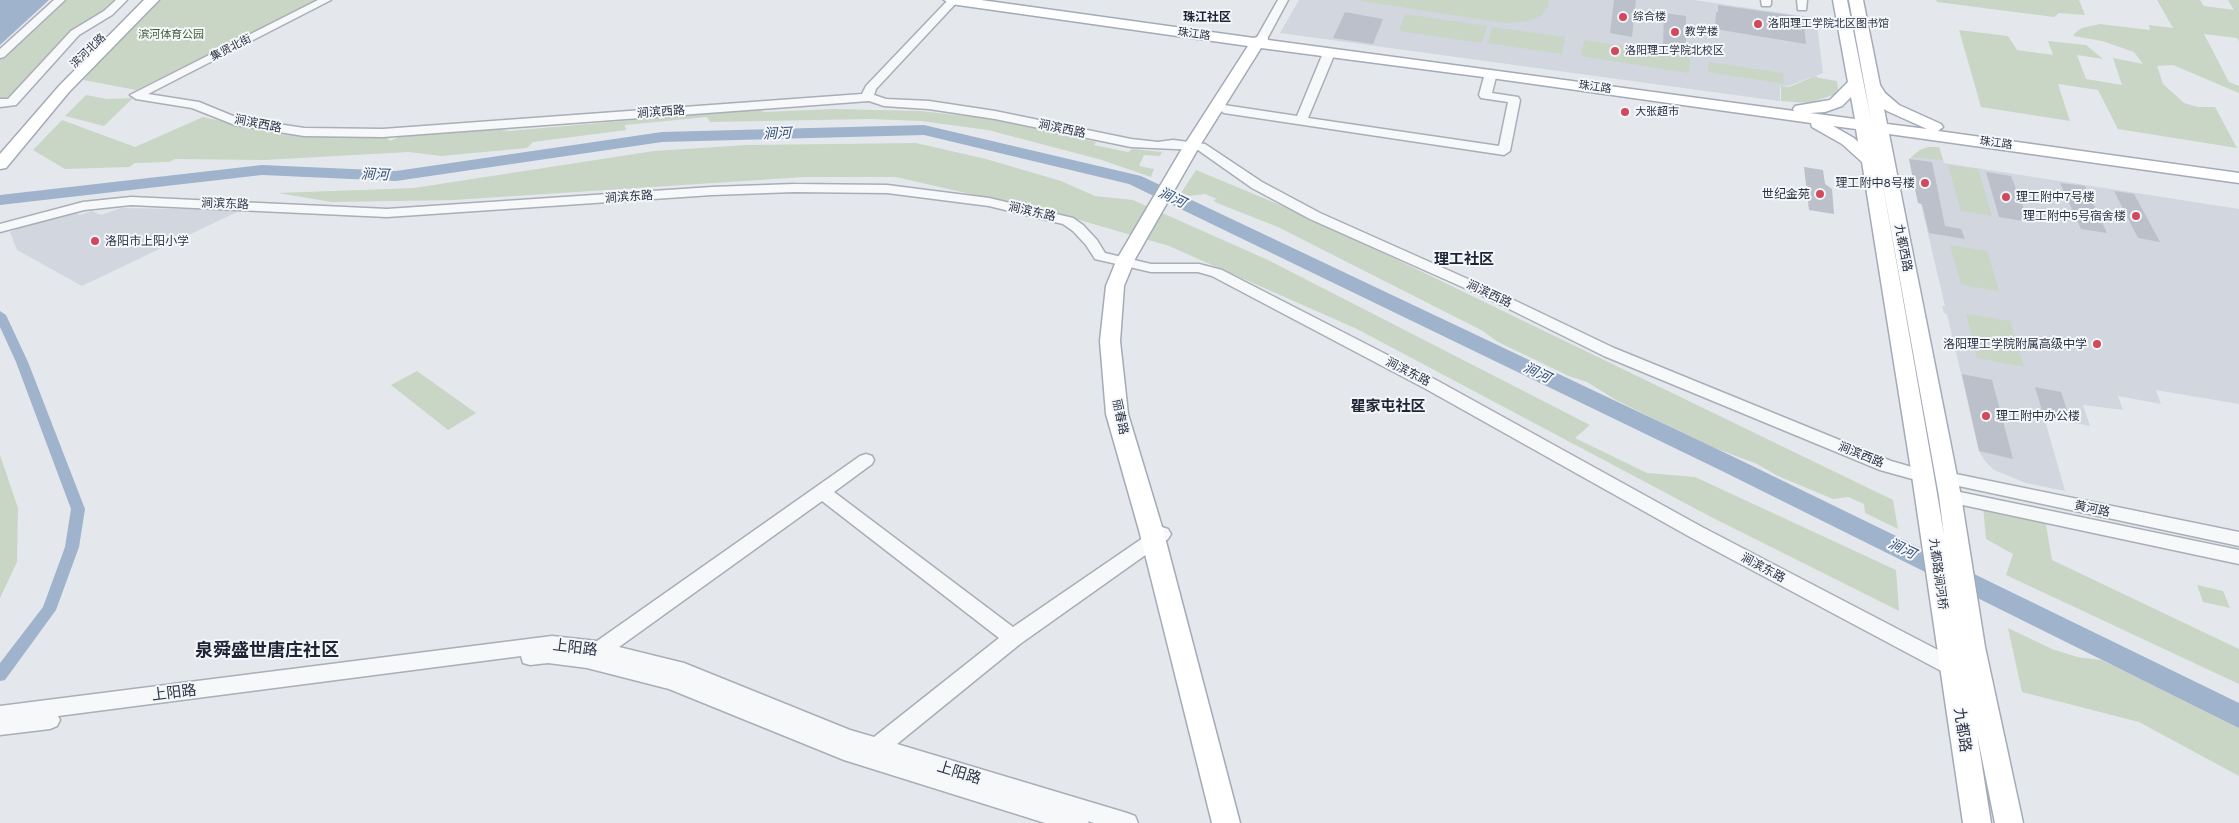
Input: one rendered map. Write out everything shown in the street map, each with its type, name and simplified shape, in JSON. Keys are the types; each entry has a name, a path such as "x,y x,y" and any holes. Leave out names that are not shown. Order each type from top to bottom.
{"main road":[{"name":"滨河北路","path":"0,148 36,104 141,0"},
{"name":"滨河北路","path":"0,164 53,102 152,0"},
{"name":"珠江路","path":"953,0 2239,173"},
{"name":"珠江路","path":"981,0 1329,53 1794,113"},
{"name":"九都西路","path":"1840,0 1856,82 1872,125 1879,165 1923,476"},
{"name":"九都西路","path":"1856,0 1874,88 1872,125"},
{"name":"丽春路","path":"1196,147 1224,109 1261,42"},
{"name":"丽春路","path":"1226,823 1129,416 1120,344 1125,288 1130,262 1196,147 1261,42"},
{"path":"1794,113 1836,103 1856,82"},
{"path":"1874,88 1879,96 1893,108 1956,136"},
{"path":"1794,113 1833,131 1879,165 1895,149 1910,141 1932,137 1956,136"},
{"name":"珠江路","path":"1956,136 2239,178"},
{"name":"九都西路","path":"1879,165 1948,487"},
{"name":"九都路涧河桥","path":"1923,476 1947,637"},
{"name":"九都路涧河桥","path":"1948,487 1972,646"},
{"name":"丽春路","path":"1158,536 1241,823"},
{"name":"九都路","path":"1947,637 1977,823"},
{"name":"九都路","path":"1972,646 2009,823"}],"street":[{"path":"0,55 60,0"},
{"path":"0,116 6,102 75,34 108,13 122,0"},
{"name":"集贤北街","path":"136,95 326,0"},
{"path":"870,97 868,94 870,88 953,0"},
{"name":"丽春路","path":"1261,42 1283,0"},
{"path":"1301,121 1329,53"},
{"path":"1224,109 1504,151 1514,100 1485,95 1491,73"},
{"name":"涧滨西路","path":"136,95 195,105 235,121 304,132 383,133 870,97 884,102 929,105 995,115 1147,146 1172,144 1196,147 1258,185 1315,216 1492,295 1609,352 1886,466 1923,476"},
{"name":"涧滨东路","path":"0,228 83,206 131,201 387,213 712,191 794,188 887,189 990,202 1068,221 1078,228 1092,243 1100,256 1151,268 1199,268 1217,273 1432,385 1696,532 1952,667"},
{"path":"593,655 866,460"},
{"name":"黄河路","path":"1948,487 2239,539"},
{"name":"黄河路","path":"1948,487 2239,556"},
{"path":"822,492 1013,638"},
{"path":"870,753 1013,638 1158,536"},
{"name":"上阳路","path":"1,719 552,644 593,655 677,669 847,738 870,753 1078,823"},
{"name":"上阳路","path":"870,753 1127,823"}],"shaded area":[{"name":"洛阳理工学院北校区","path":"1299,0 1694,0 1816,18 1823,73 1816,76 1818,78 1812,77 1788,86 1780,86 1779,101 1280,33"},
{"name":"洛阳理工学院附属高级中学","path":"1929,147 1939,147 1944,163 2239,209 2239,404 2156,390 2161,404 2118,396 2123,410 2083,405 2090,426 2044,417 2065,491 2026,483 1994,470 1979,451 1947,314 1944,313 1942,306 1945,306 1921,204 1918,203 1909,159 1920,150"},
{"name":"洛阳市上阳小学","path":"121,208 241,210 82,286 17,250 10,232 31,223 75,212 80,215 92,211 101,215"}],"green space":[{"path":"60,0 122,0 75,33 12,102 0,103 0,55"},
{"name":"滨河体育公园","path":"157,0 318,0 136,90 83,80"},
{"path":"1355,0 1548,0 1549,5 1542,15 1528,21 1505,23"},
{"path":"1936,0 2079,0 2085,15 2059,13 2054,17 1937,2"},
{"path":"2157,0 2200,0 2204,6 2234,10 2228,0 2239,0 2239,41 2237,38 2204,34 2229,82 2239,86 2239,93 2173,65 2157,66 2163,84 2184,103 2198,107 2215,107 2237,148 2118,129 2098,90 2058,84 2070,121 1981,107 1959,30 2008,36 2017,50 2053,55 2048,41 2086,45 2103,59 2077,55 2086,79 2122,85 2113,58 2143,64 2134,52 2102,41 2073,36 2082,28 2100,24 2150,30 2149,25 2173,28"},
{"path":"1405,14 1487,26 1482,43 1399,31"},
{"path":"1492,27 1565,37 1562,54 1488,43"},
{"path":"1584,40 1690,56 1689,73 1581,56"},
{"path":"1709,62 1783,73 1784,84 1708,72"},
{"path":"1813,77 1837,81 1838,89 1836,94 1809,103 1781,101 1781,86 1789,87"},
{"path":"86,95 107,99 133,98 104,126 65,116"},
{"path":"757,109 764,112 835,109 921,111 991,119 1096,142 1094,145 1128,152 1133,149 1162,152 1160,156 1144,155 1139,166 1154,169 1151,177 1102,160 988,130 921,121 870,119 710,122 707,117 625,125 626,130 533,142 527,148 441,156 409,152 264,160 175,159 169,162 135,163 129,167 65,169 33,150 62,120 135,147 203,117 286,135 383,133 390,141 406,134 467,125 509,131"},
{"path":"916,143 986,159 1061,181 1095,196 1133,200 1268,260 1590,425 1575,438 1647,473 1695,477 1896,570 1899,611 1713,518 1357,329 1169,246 1066,216 896,177 805,177 454,200 331,202 278,193 414,188 654,151 747,145"},
{"path":"1929,147 1939,147 1943,160 1911,157 1920,150"},
{"path":"1948,165 1978,169 1992,216 1961,211"},
{"path":"1196,170 1309,217 1893,500 1898,529 1865,513 1864,504 1848,497 1833,499 1778,476 1757,464 1704,444 1616,400 1587,382 1569,376 1498,342 1483,331 1278,227 1217,203 1213,200 1217,199 1205,194 1189,196 1181,193"},
{"path":"1950,245 1987,251 1999,291 1961,285"},
{"path":"1966,314 2010,321 2024,367 1977,358"},
{"path":"417,371 476,413 448,430 391,385"},
{"path":"0,455 18,508 17,562 0,598"},
{"path":"1983,506 2045,519 2052,560 2239,649 2239,684 2006,575 2013,554 1986,539"},
{"path":"2197,585 2223,591 2230,608 2203,602"},
{"path":"2008,628 2052,649 2077,657 2101,660 2239,725 2239,776 2139,722 2022,692"}],"water":[{"path":"0,0 49,0 0,45"}],"building":[{"name":"综合楼","path":"1614,0 1636,0 1632,37 1610,33"},
{"name":"洛阳理工学院北区图书馆","path":"1718,5 1796,16 1797,23 1804,24 1806,44 1715,29"},
{"path":"1345,12 1383,19 1373,44 1333,38"},
{"name":"教学楼","path":"1664,13 1686,16 1686,51 1663,48"},
{"path":"1909,159 1932,162 1945,226 1961,229 1965,239 1929,233 1922,204 1918,203"},
{"name":"世纪金苑","path":"1804,167 1823,170 1825,184 1832,189 1834,214 1809,210"},
{"name":"理工附中7号楼","path":"1986,172 2011,176 2029,222 1999,217"},
{"path":"2060,183 2085,186 2107,233 2081,229"},
{"name":"理工附中5号宿舍楼","path":"2114,191 2134,194 2160,242 2138,238"},
{"name":"理工附中办公楼","path":"1962,374 1992,380 2013,459 1979,451"},
{"path":"2035,387 2061,392 2071,422 2044,417"}],"waterway":[{"name":"涧河","path":"0,200 262,170 396,176 662,137 924,130 1135,180 1730,465 2239,716"},
{"path":"0,315 22,362 78,509 72,547 49,610 0,675"}],"place":[{"name":"综合楼","path":"1623,17"},
{"name":"洛阳理工学院北区图书馆","path":"1758,24"},
{"name":"教学楼","path":"1675,32"},
{"name":"洛阳理工学院北校区","path":"1615,51"},
{"name":"大张超市","path":"1625,112"},
{"name":"理工附中8号楼","path":"1925,183"},
{"name":"世纪金苑","path":"1820,194"},
{"name":"理工附中7号楼","path":"2006,197"},
{"name":"理工附中5号宿舍楼","path":"2136,216"},
{"name":"洛阳市上阳小学","path":"95,241"},
{"name":"洛阳理工学院附属高级中学","path":"2097,344"},
{"name":"理工附中办公楼","path":"1986,416"}],"district":[{"name":"珠江社区","path":"1207,17"},
{"name":"理工社区","path":"1464,260"},
{"name":"瞿家屯社区","path":"1388,407"},
{"name":"泉舜盛世唐庄社区","path":"267,651"}]}
